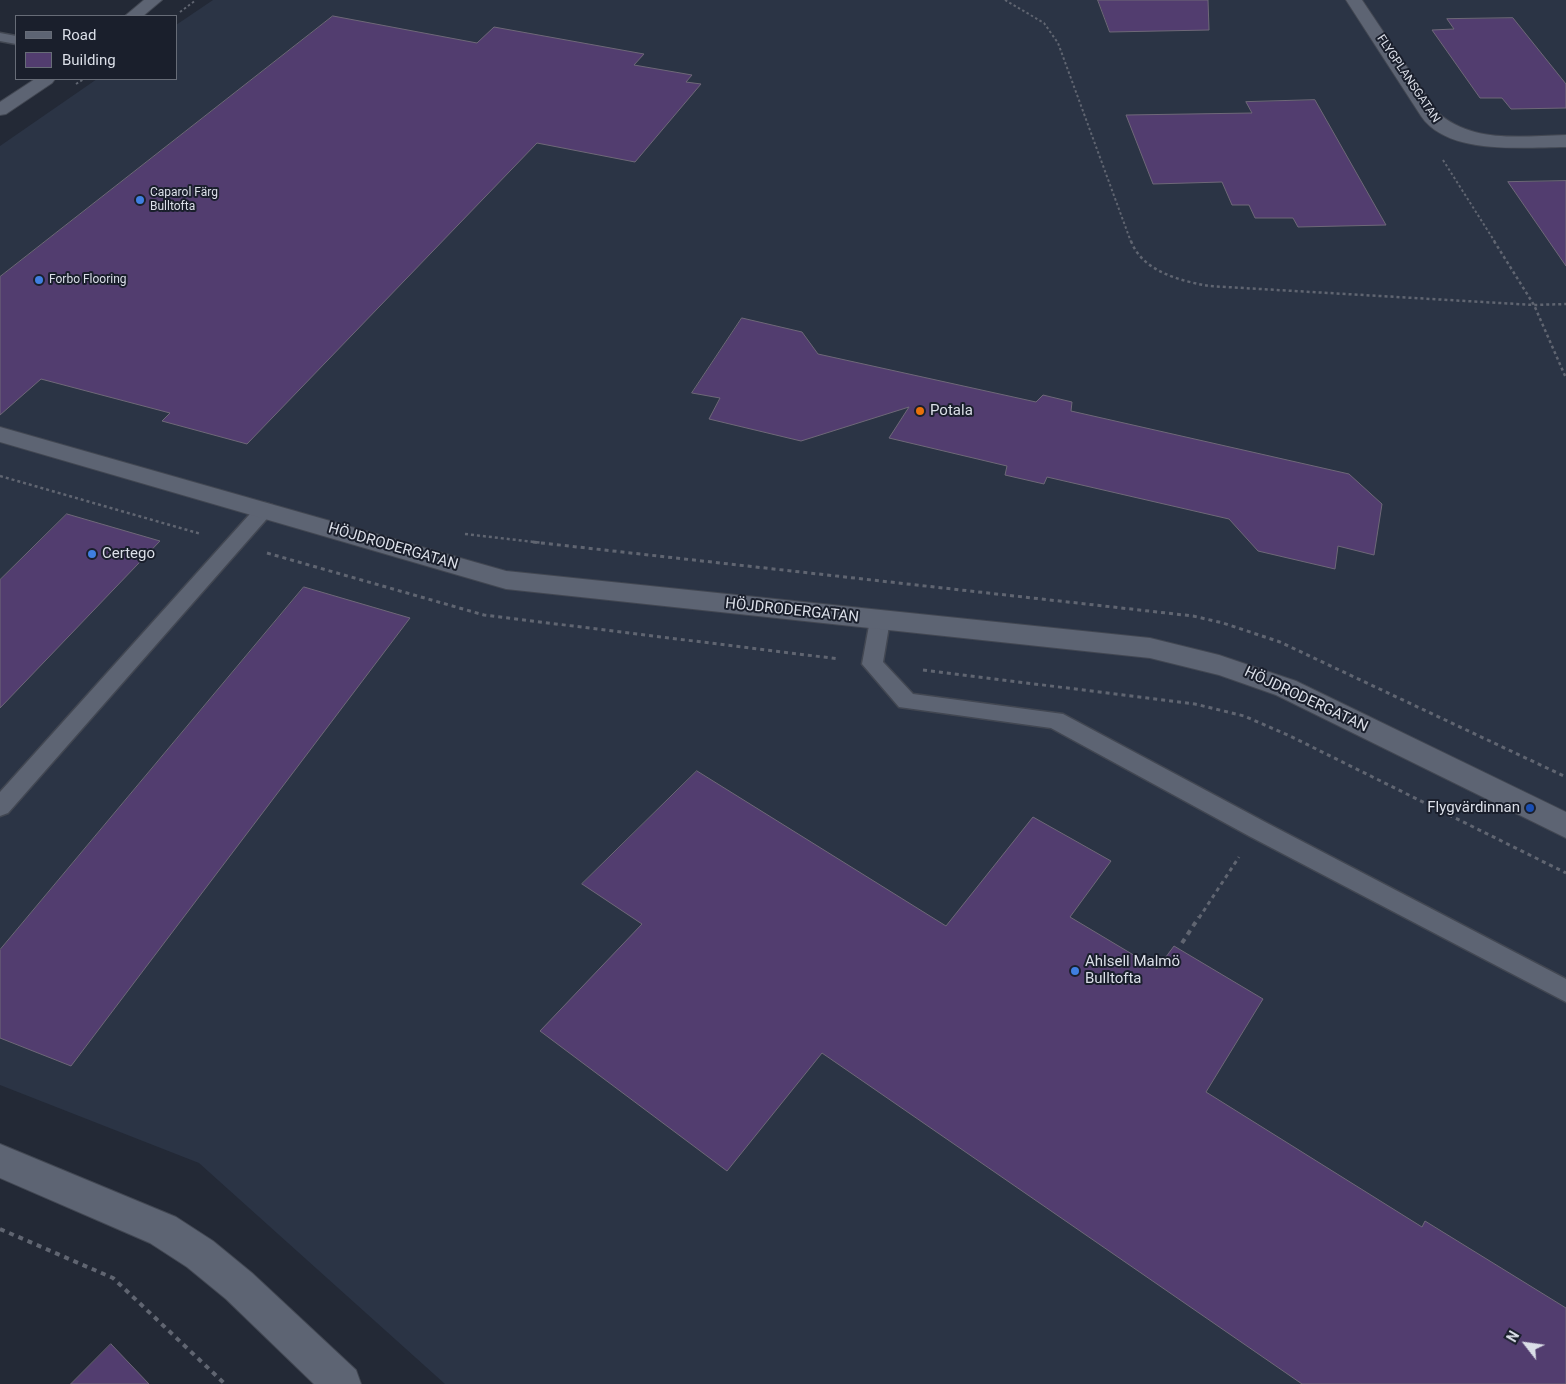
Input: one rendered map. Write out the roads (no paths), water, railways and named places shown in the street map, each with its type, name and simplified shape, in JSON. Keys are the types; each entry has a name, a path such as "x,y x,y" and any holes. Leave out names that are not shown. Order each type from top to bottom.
{"street":[{"path":"134,15 154,0"},
{"name":"FLYGPLANSGATAN","path":"1354,0 1430,116 1438,125 1448,131 1470,138 1495,141 1566,140"},
{"path":"0,110 45,80"},
{"name":"HÖJDRODERGATAN","path":"0,434 506,580 1150,648 1200,658 1248,672 1286,688 1566,826"},
{"path":"0,1161 162,1230 200,1254 239,1286 342,1384"}],"lane":[{"path":"0,37 15,40"},
{"path":"0,807 265,509"},
{"path":"880,620 872,664 907,700 1056,720 1257,829 1566,991"}],"place":[{"name":"Caparol Färg Bulltofta","path":"140,200"},
{"name":"Forbo Flooring","path":"39,280"},
{"name":"Potala","path":"920,411"},
{"name":"Certego","path":"92,554"},
{"name":"Flygvärdinnan","path":"1530,808"},
{"name":"Ahlsell Malmö Bulltofta","path":"1075,971"}]}
